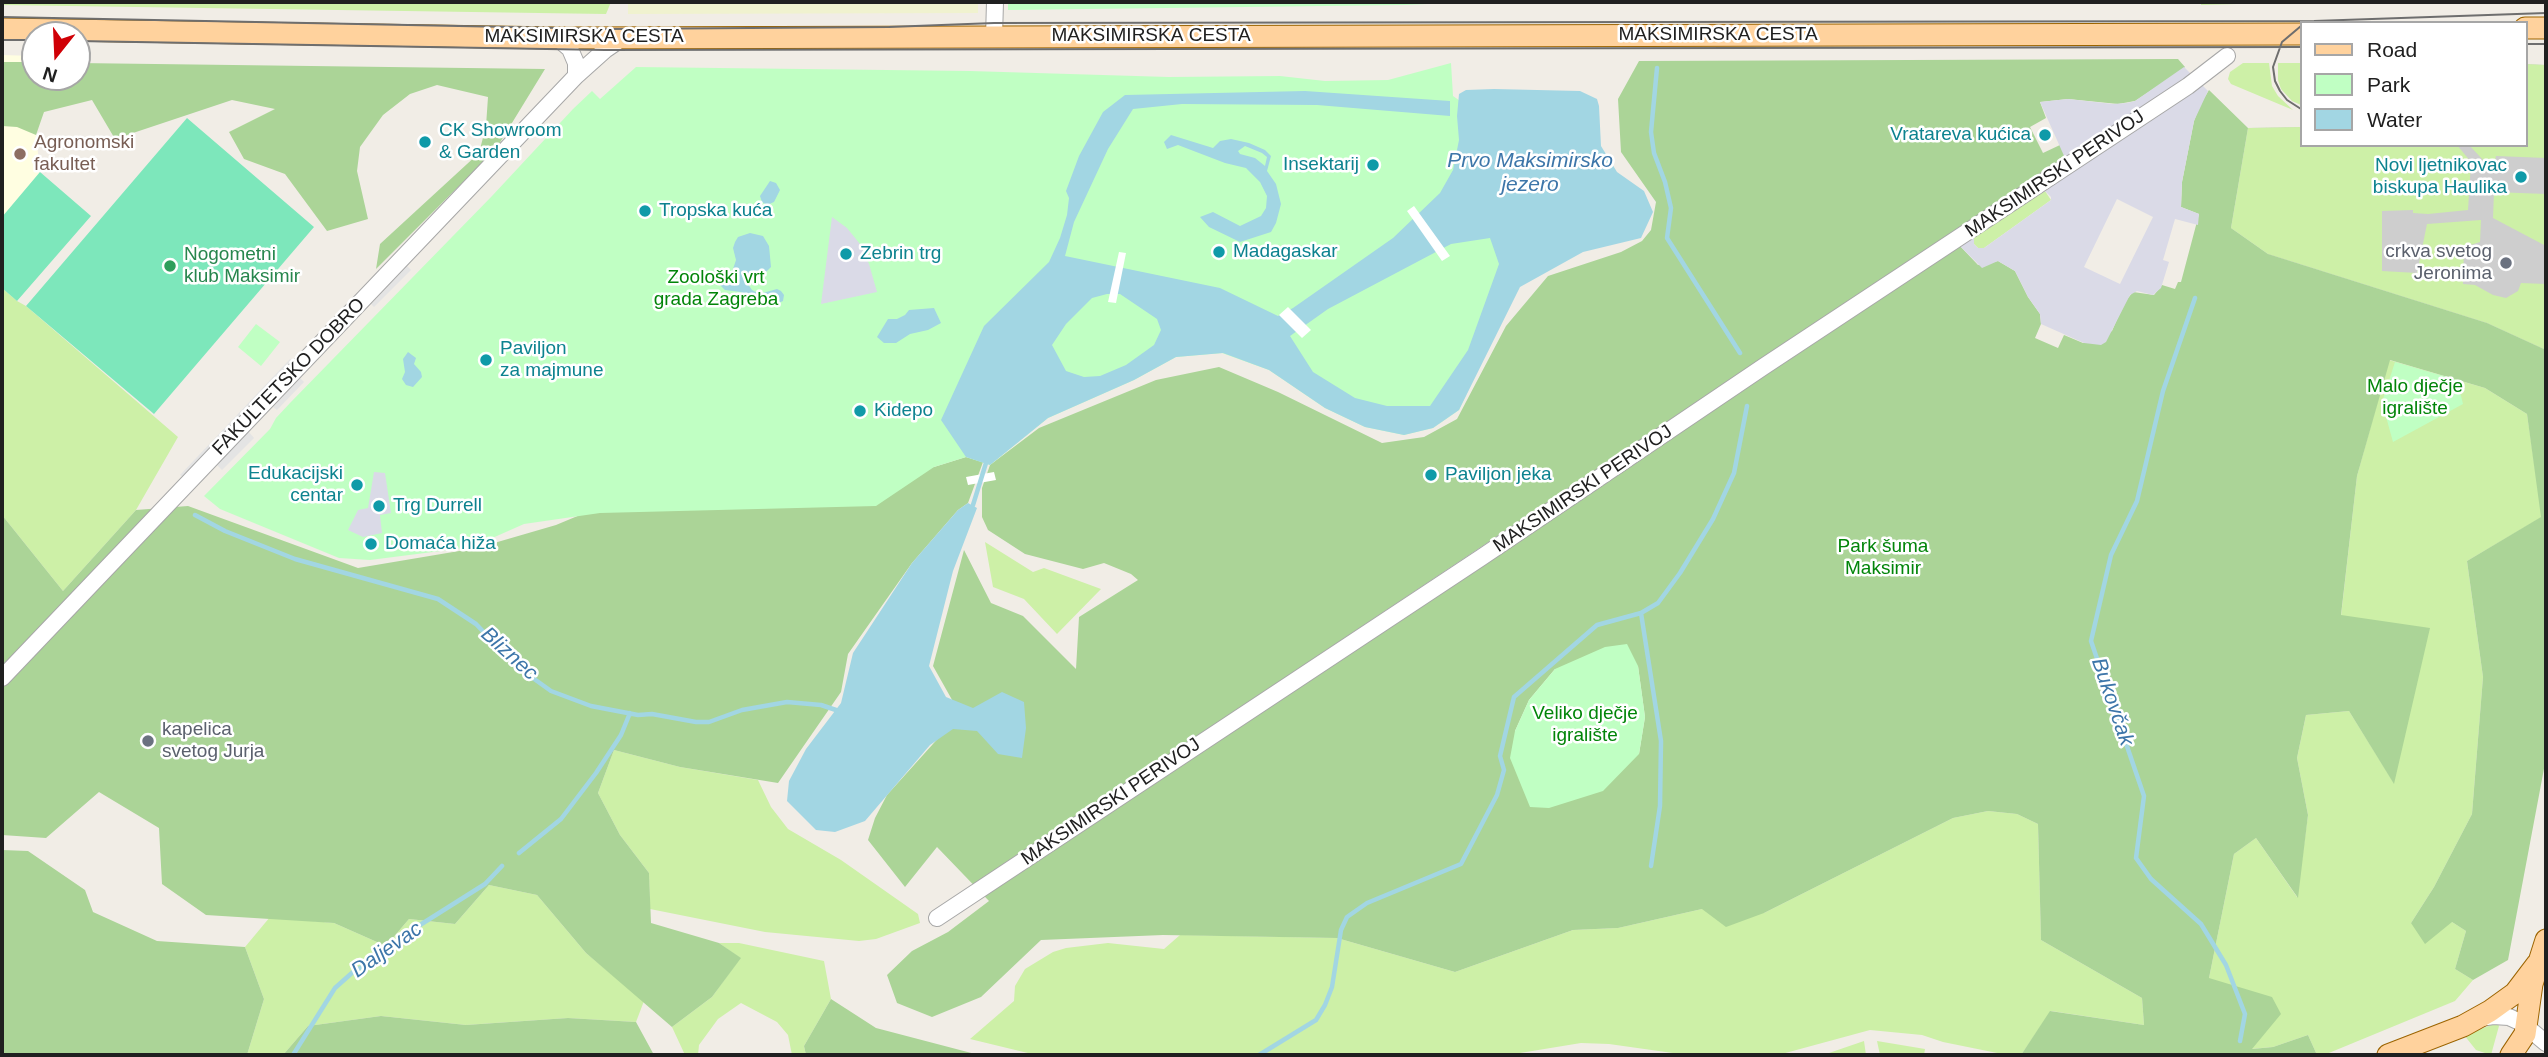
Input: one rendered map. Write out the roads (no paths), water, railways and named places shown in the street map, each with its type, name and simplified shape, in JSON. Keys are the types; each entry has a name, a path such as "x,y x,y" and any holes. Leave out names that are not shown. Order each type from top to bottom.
{"main road":[{"path":"2527,29 2546,28"},
{"name":"MAKSIMIRSKA CESTA","path":"2,29 557,38 2300,34"},
{"path":"2388,1055 2474,1021 2506,1001 2531,972 2546,940"},
{"path":"2511,1055 2523,1040 2527,1027 2531,972"}],"street":[{"path":"994,37 995,2"},
{"name":"FAKULTETSKO DOBRO","path":"2,678 576,76 624,37"},
{"path":"557,38 570,49 576,63 576,76"},
{"name":"MAKSIMIRSKI PERIVOJ","path":"937,918 2188,86 2227,56"},
{"path":"2474,1021 2504,1016 2527,1027 2546,1043"}],"water":[{"name":"Prvo Maksimirsko jezero","path":"1466,90 1580,91 1597,99 1601,146 1617,172 1644,191 1653,212 1641,238 1583,252 1520,287 1459,410 1433,428 1404,435 1365,427 1325,408 1269,370 1223,353 1176,357 1134,380 1048,418 990,465 966,457 941,420 984,326 1049,262 1067,215 1069,198 1066,191 1079,156 1103,112 1125,95 1305,91 1450,101 1450,116 1317,105 1182,104 1133,109 1108,149 1074,222 1065,256 1220,288 1278,316 1393,238 1440,193 1453,170 1459,140 1459,94","holes":["1490,238 1499,264 1468,350 1430,406 1387,406 1355,398 1313,372 1290,336 1328,309 1451,244","1120,294 1157,319 1161,330 1154,345 1126,365 1100,376 1084,377 1066,371 1052,345 1066,324 1092,298"]},
{"path":"1171,135 1213,148 1220,141 1231,139 1265,150 1271,156 1267,171 1276,184 1281,204 1271,232 1240,242 1209,227 1200,217 1213,212 1240,226 1261,216 1266,208 1267,196 1260,182 1246,168 1178,145 1167,149 1164,142","holes":["1245,146 1267,157 1265,166 1255,158 1238,151"]},
{"path":"770,181 776,183 780,190 774,202 767,205 762,202 760,196"},
{"path":"750,233 763,236 769,246 771,267 763,275 749,273 745,280 752,290 759,294 777,289 781,291 784,295 783,301 774,305 749,304 741,292 725,290 720,285 733,269 736,260 733,248 735,242 738,237"},
{"path":"934,308 941,323 928,330 910,334 896,343 884,343 877,337 888,319 897,319 909,310"},
{"path":"408,352 416,358 414,364 422,377 413,387 406,385 402,379 405,372 403,359"},
{"path":"968,503 977,508 953,571 929,666 946,697 973,708 1002,692 1024,702 1026,728 1022,758 998,754 977,731 953,729 930,745 865,821 835,832 816,830 787,801 789,781 806,749 841,703 853,653 912,563 958,510"}],"waterway":[{"path":"1657,68 1651,132 1654,153 1671,208 1667,238 1740,353"},
{"name":"Bukovčak","path":"2195,298 2163,391 2137,501 2111,555 2091,641 2144,796 2136,858 2151,879 2201,924 2226,965 2245,1014 2240,1041"},
{"path":"1259,1055 1316,1020 1332,987 1341,930 1347,917 1367,903 1461,864 1497,795 1504,770 1500,756 1514,697 1597,625 1641,613 1658,603 1713,519 1734,473 1747,406"},
{"path":"973,505 986,463"},
{"name":"Bliznec","path":"195,515 225,531 295,559 438,599 476,624 516,666 551,691 591,706 696,722 709,722 742,710 787,702 821,705 836,710"},
{"path":"1641,613 1661,741 1660,806 1651,866"},
{"path":"519,853 561,819 621,735 630,713"},
{"name":"Daljevac","path":"293,1055 335,988 353,972 420,925 485,884 502,866"}],"tram line":[{"path":"2314,21 2546,13"},
{"path":"2,17 611,29 889,27 994,23 2300,21"},
{"path":"2300,27 2282,42 2273,67 2280,91 2287,100 2300,108"},
{"path":"2,40 21,40"},
{"path":"91,41 605,50 2300,47"},
{"path":"2527,44 2546,44"}],"place":[{"name":"Vratareva kućica","path":"2045,135"},
{"name":"CK Showroom & Garden","path":"425,142"},
{"name":"Agronomski fakultet","path":"20,154"},
{"name":"Insektarij","path":"1373,165"},
{"name":"Novi ljetnikovac biskupa Haulika","path":"2521,177"},
{"name":"Tropska kuća","path":"645,211"},
{"name":"Madagaskar","path":"1219,252"},
{"name":"Zebrin trg","path":"846,254"},
{"name":"crkva svetog Jeronima","path":"2506,263"},
{"name":"Nogometni klub Maksimir","path":"170,266"},
{"name":"Paviljon za majmune","path":"486,360"},
{"name":"Kidepo","path":"860,411"},
{"name":"Paviljon jeka","path":"1431,475"},
{"name":"Edukacijski centar","path":"357,485"},
{"name":"Trg Durrell","path":"379,506"},
{"name":"Domaća hiža","path":"371,544"},
{"name":"kapelica svetog Jurja","path":"148,741"}],"park label":[{"name":"Zoološki vrt grada Zagreba","path":"716,289"},
{"name":"Malo dječje igralište","path":"2415,398"},
{"name":"Park šuma Maksimir","path":"1883,558"},
{"name":"Veliko dječje igralište","path":"1585,725"}]}
